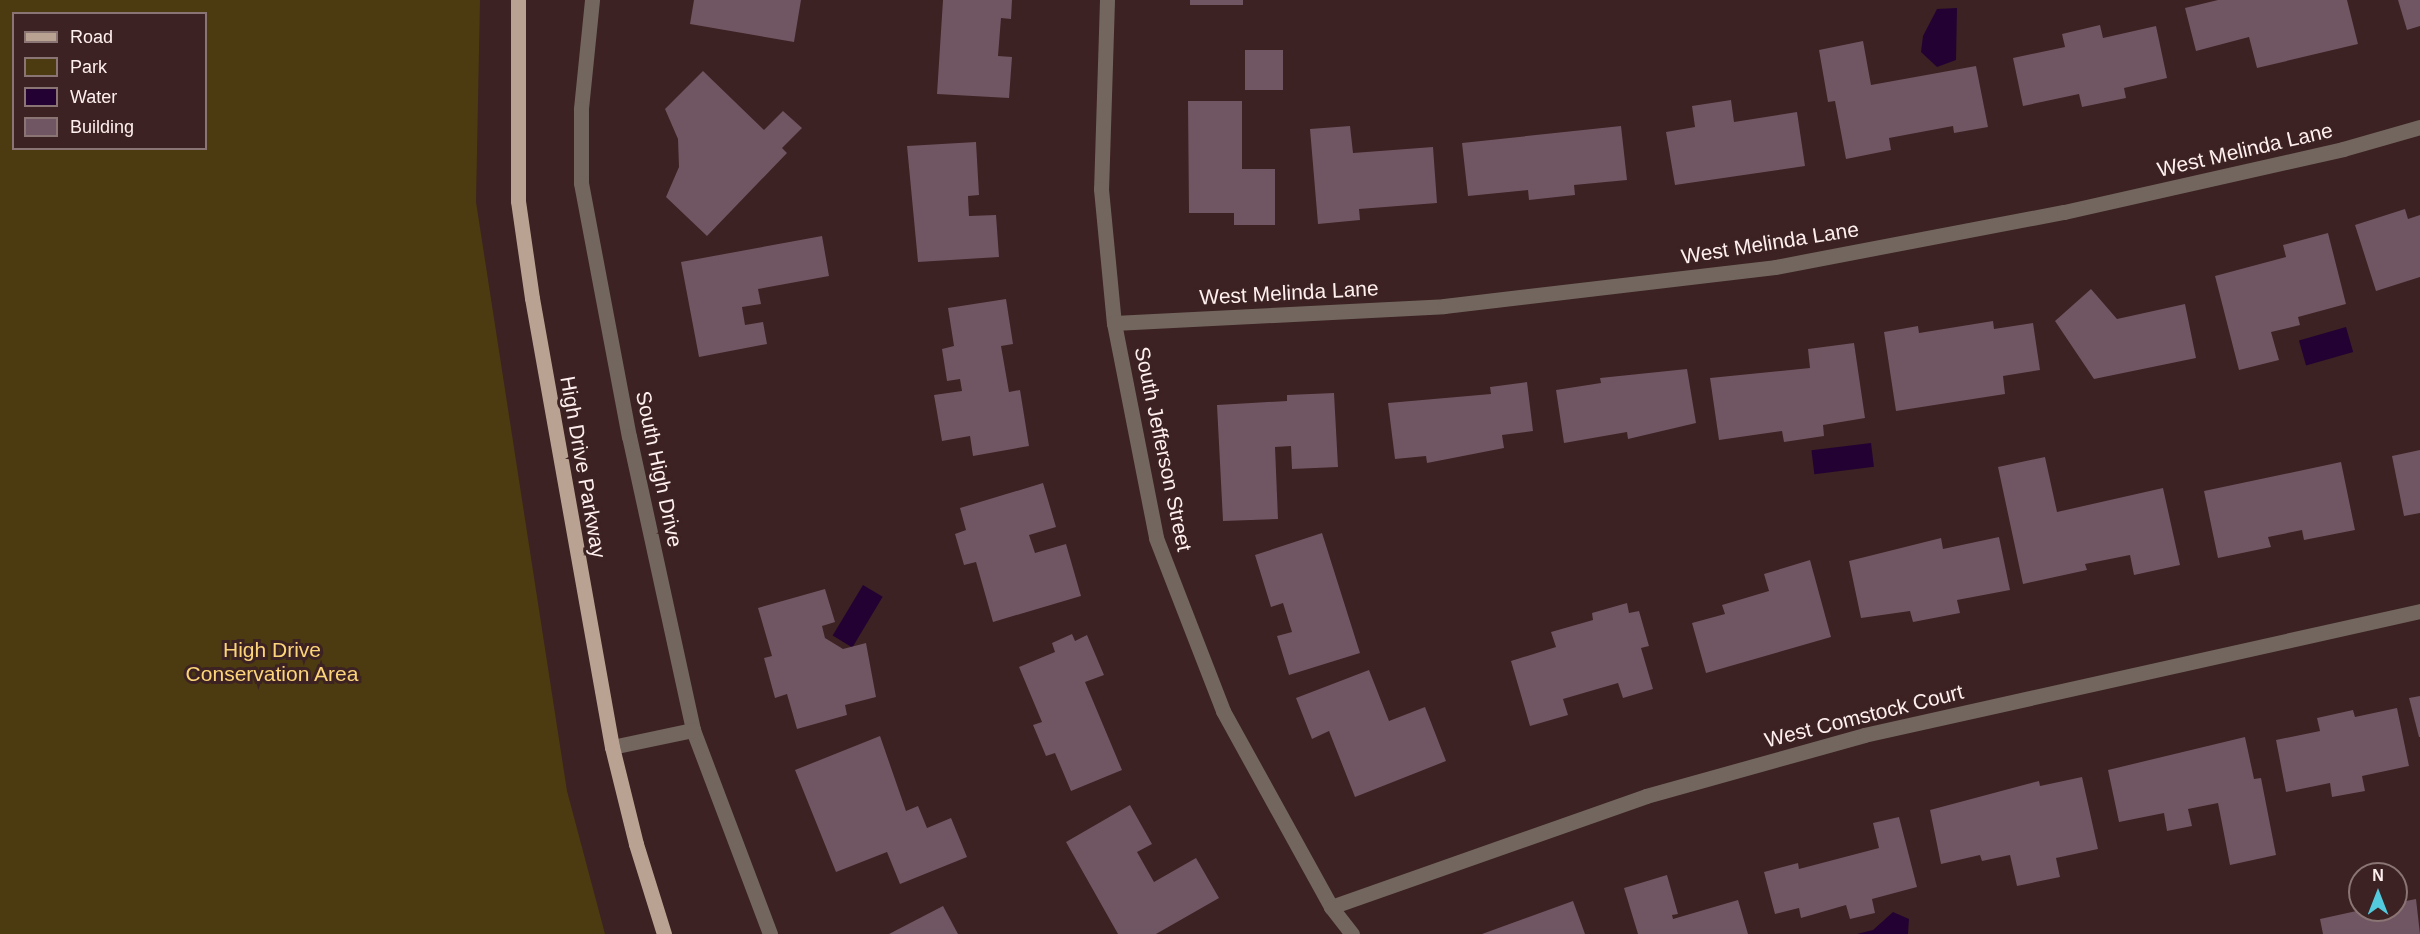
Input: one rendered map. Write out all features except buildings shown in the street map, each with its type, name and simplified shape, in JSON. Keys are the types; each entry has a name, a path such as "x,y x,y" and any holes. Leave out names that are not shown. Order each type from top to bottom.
{"main road":[{"name":"High Drive Parkway","path":"518,0 518,201 612,747 636,844 664,934"}],"street":[{"name":"South High Drive","path":"592,0 581,109 581,183 629,436 693,730 770,934"},
{"name":"South Jefferson Street","path":"1107,0 1101,189 1114,323 1156,538 1223,711 1331,907 1352,934"},
{"name":"West Melinda Lane","path":"1114,323 1444,306 1774,267 2064,212 2343,149 2420,127"},
{"name":"West Comstock Court","path":"1331,907 1646,796 1864,735 2420,611"},
{"path":"612,747 693,730"}],"green space":[{"name":"High Drive Conservation Area","path":"0,0 480,0 476,202 567,791 605,934 0,934"}],"water":[{"path":"1957,8 1956,60 1937,67 1921,52 1923,36 1937,9"},
{"path":"2346,327 2353,352 2306,365 2299,341"},
{"path":"1871,443 1874,467 1814,474 1811,450"},
{"path":"863,585 883,597 852,647 833,636"},
{"path":"1893,912 1909,919 1908,934 1857,934 1873,930"}]}
